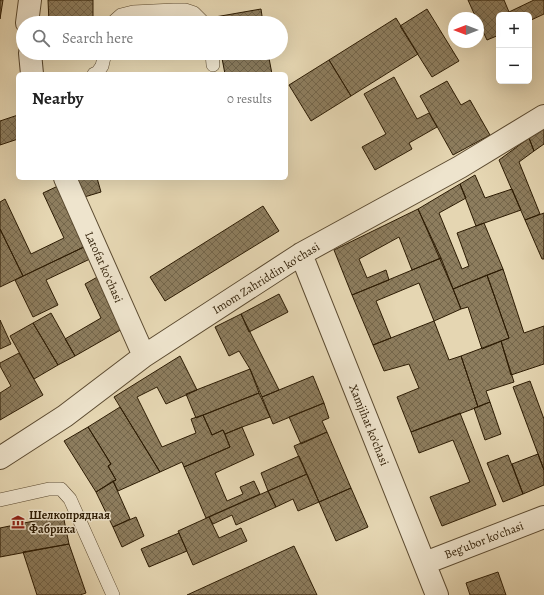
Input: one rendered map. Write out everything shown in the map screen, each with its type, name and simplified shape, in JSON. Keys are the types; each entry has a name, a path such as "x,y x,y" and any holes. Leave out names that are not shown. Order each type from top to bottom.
{"street":[{"path":"28,16 30,0"},
{"path":"31,60 32,72"},
{"name":"Imom Zahriddin koʻchasi","path":"0,458 65,416 144,356 301,254 460,167 544,116"},
{"name":"Latofat koʻchasi","path":"66,180 144,356"},
{"name":"Xamjihat ko'chasi","path":"301,254 437,595"},
{"name":"Beg'ubor ko'chasi","path":"425,563 544,517"}],"lane":[{"path":"120,16 133,12 174,10 194,13 197,16"},
{"path":"98,72 102,66 103,60"},
{"path":"0,500 50,489 61,489 70,499 113,595"}],"building":[{"path":"0,0 3,0 0,19"},
{"path":"48,0 93,0 93,16 49,16"},
{"path":"468,0 504,0 509,12 496,12 496,36 487,40 484,34 484,12 473,12"},
{"path":"534,0 544,0 544,14 532,20 532,12 509,12"},
{"path":"261,9 262,16 221,16"},
{"path":"427,9 448,43 448,48 451,48 459,61 432,77 400,26"},
{"path":"396,18 418,54 351,96 329,60"},
{"path":"222,60 269,60 272,72 225,72"},
{"path":"329,60 351,96 311,121 289,85"},
{"path":"394,77 417,119 429,113 437,127 409,143 412,149 375,170 362,147 386,134 364,94"},
{"path":"447,81 461,105 470,100 490,135 453,155 420,96"},
{"path":"16,116 16,140 0,145 0,121"},
{"path":"544,128 544,144 534,151 529,138"},
{"path":"529,138 534,151 519,162 540,214 525,220 499,160"},
{"path":"475,175 485,198 512,189 521,210 476,226 460,184"},
{"path":"76,180 98,180 101,192 81,198"},
{"path":"460,184 466,198 439,213 462,269 469,266 457,233 484,223 503,269 453,289 418,209"},
{"path":"58,186 86,246 23,276 0,229 0,202 5,199 31,254 64,238 43,193"},
{"path":"263,206 279,231 165,301 150,277"},
{"path":"418,209 441,258 412,270 399,237 359,259 367,278 386,270 389,280 352,295 334,250"},
{"path":"544,213 544,259 542,259 525,220"},
{"path":"0,229 23,276 0,287"},
{"path":"86,246 92,258 46,280 58,305 33,317 15,280"},
{"path":"441,258 461,309 434,321 419,283 376,301 391,338 373,345 352,295"},
{"path":"503,269 524,333 544,326 544,364 511,375 501,341 509,338 487,275"},
{"path":"101,275 124,328 75,356 65,339 101,318 85,284"},
{"path":"487,275 509,338 482,349 468,307 461,309 453,289"},
{"path":"279,294 288,312 249,332 241,314"},
{"path":"51,313 75,356 58,365 33,323"},
{"path":"241,314 279,390 262,397 250,369 239,351 229,356 215,327"},
{"path":"0,320 11,344 0,349"},
{"path":"434,321 449,360 461,356 478,407 411,432 397,397 419,388 409,364 384,371 373,345"},
{"path":"33,323 58,365 34,379 10,336"},
{"path":"501,341 514,382 486,391 490,402 478,407 461,356"},
{"path":"19,353 43,395 0,420 0,393 11,386 0,366 0,363"},
{"path":"180,356 197,390 166,404 157,387 137,397 162,447 196,433 191,419 203,415 212,435 223,430 230,447 184,467 182,462 160,472 114,397"},
{"path":"250,369 259,393 196,418 186,394"},
{"path":"313,376 324,403 273,424 262,397"},
{"path":"530,381 544,419 544,470 513,387"},
{"path":"259,393 270,417 225,434 223,430 212,435 203,415"},
{"path":"490,402 501,434 485,440 474,408"},
{"path":"324,403 329,418 322,421 327,432 301,444 289,417"},
{"path":"120,407 160,472 118,491 113,481 116,480 108,466 111,464 88,427"},
{"path":"460,413 496,505 442,526 430,497 470,482 453,440 419,453 411,432"},
{"path":"88,427 111,464 108,466 116,480 96,492 64,441"},
{"path":"242,427 254,455 215,473 227,501 243,494 240,487 254,481 260,494 206,518 184,467 230,447 225,434"},
{"path":"327,432 351,488 319,502 294,446"},
{"path":"538,454 544,470 544,485 523,494 512,464"},
{"path":"508,455 523,494 503,502 487,463"},
{"path":"299,456 307,474 268,491 261,473"},
{"path":"307,474 319,502 298,511 293,499 276,507 268,491"},
{"path":"113,481 130,519 113,527 96,492"},
{"path":"351,488 368,527 336,541 319,502"},
{"path":"268,491 276,507 236,525 232,515 213,524 209,517"},
{"path":"63,515 69,544 0,557 0,528"},
{"path":"136,517 144,536 122,547 113,527"},
{"path":"209,517 219,538 241,528 247,541 193,565 178,531"},
{"path":"179,533 187,551 149,567 141,549"},
{"path":"69,544 86,593 80,595 37,595 23,552"},
{"path":"294,546 317,595 187,595"},
{"path":"498,572 506,595 470,595 466,583"}],"place":[{"name":"Шелкопрядная Фабрика","path":"18,522"}]}
